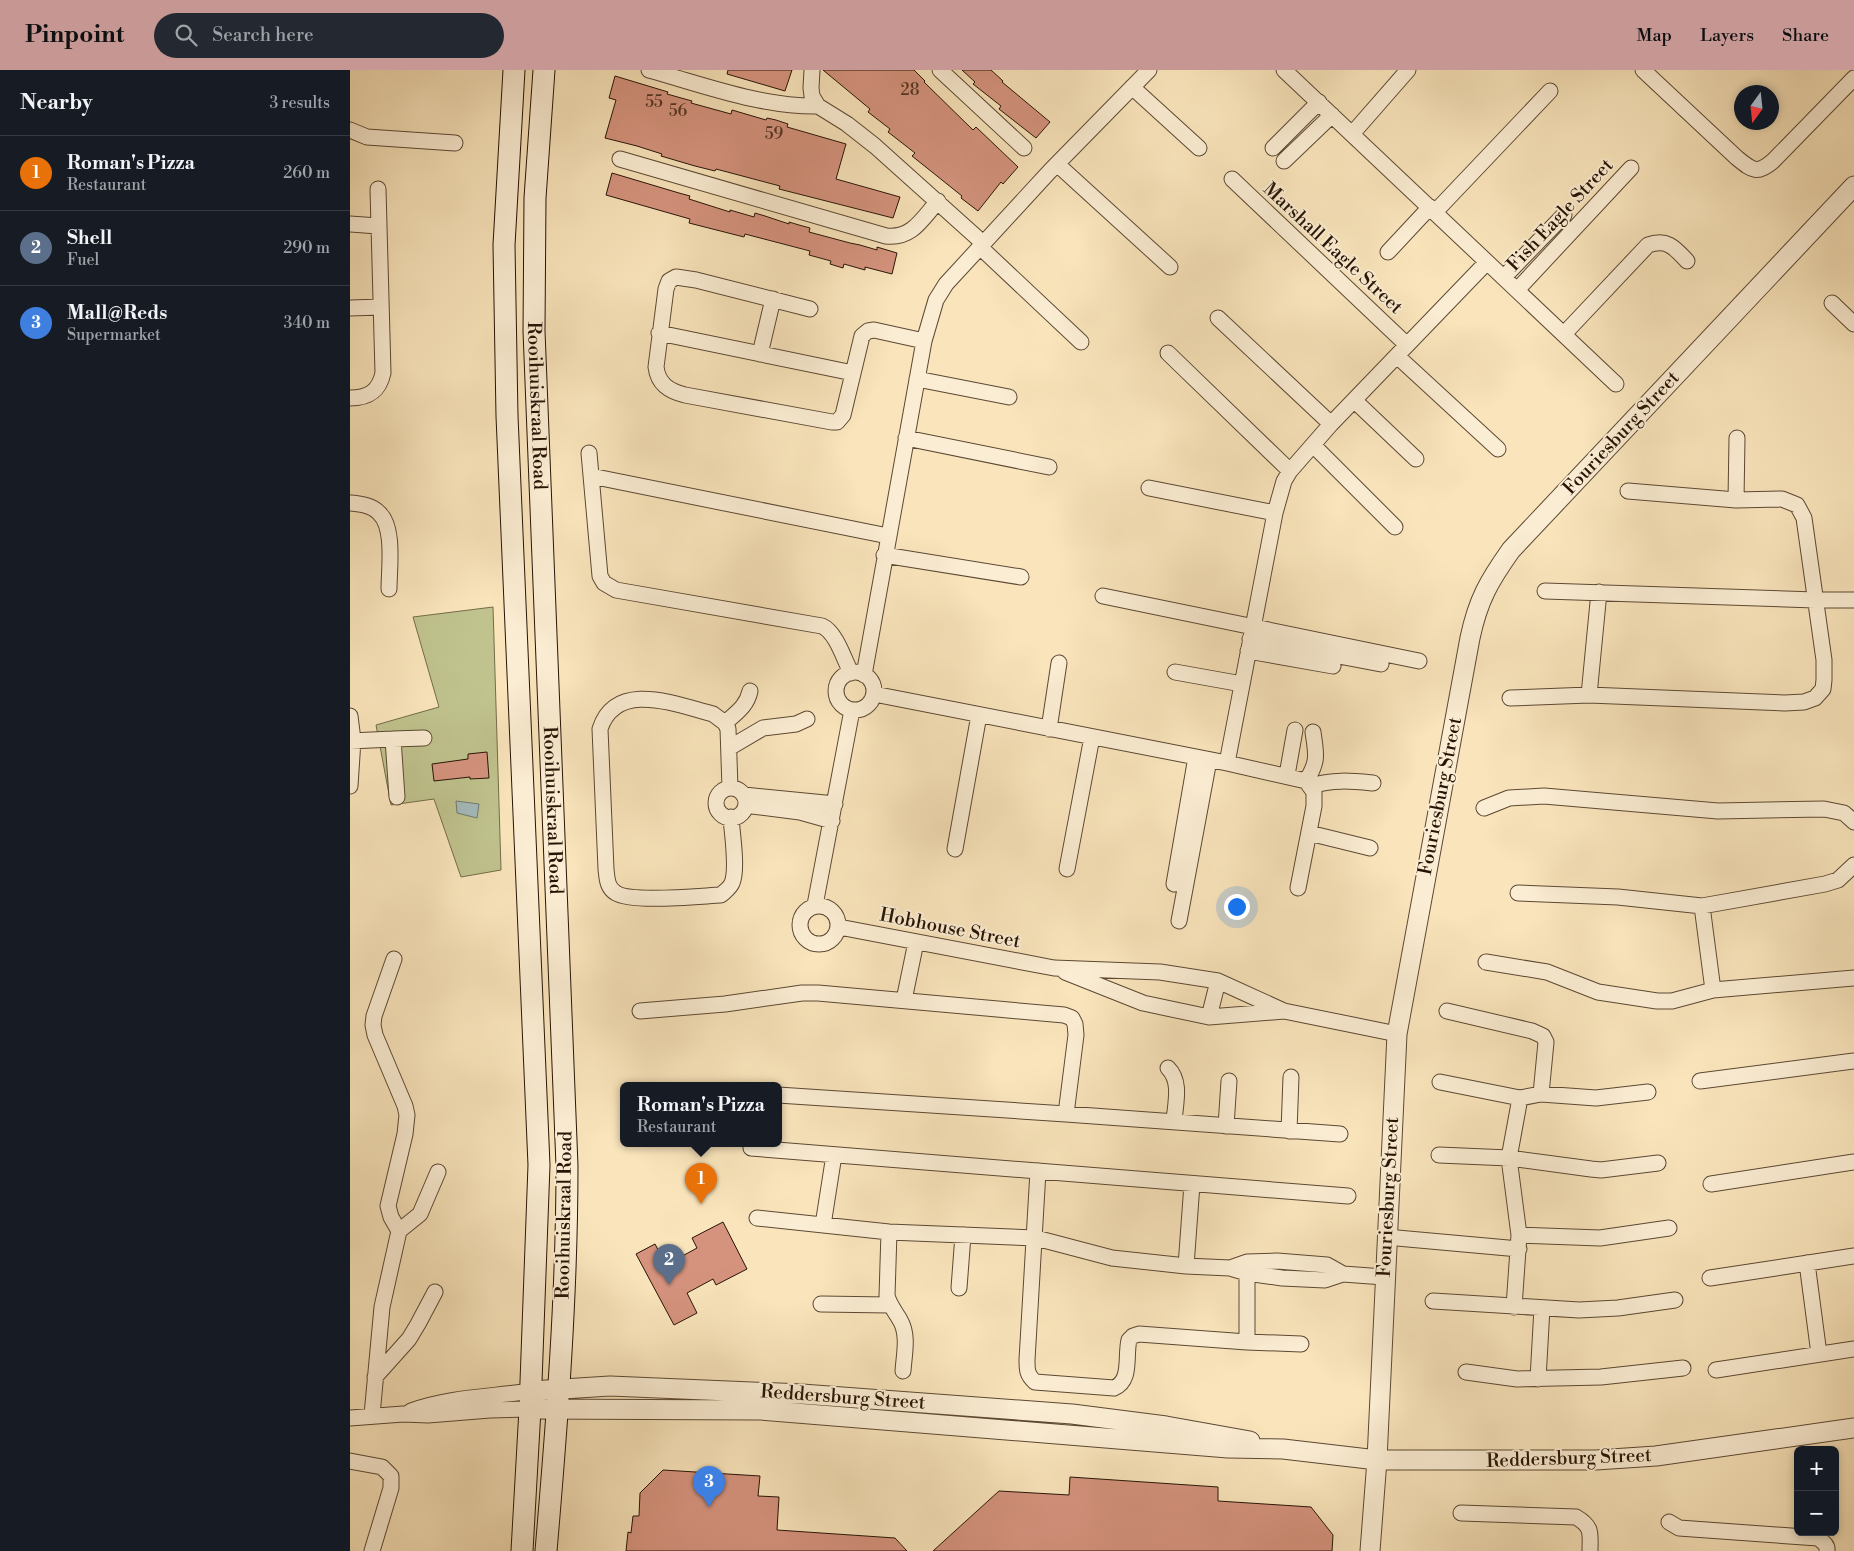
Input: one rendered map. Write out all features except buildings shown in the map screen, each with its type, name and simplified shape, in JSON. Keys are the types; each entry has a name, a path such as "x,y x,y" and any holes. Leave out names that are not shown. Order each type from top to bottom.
{"main road":[{"name":"Rooihuiskraal Road","path":"514,70 504,245 507,416 539,1166 531,1400 522,1551"},
{"name":"Rooihuiskraal Road","path":"544,70 535,198 534,331 567,1166 567,1218 558,1399 546,1551"}],"street":[{"path":"648,70 764,102 794,106 818,106"},
{"path":"812,70 812,96 818,106 847,124 875,146 938,201 1081,342"},
{"path":"940,70 1024,148"},
{"path":"857,674 888,536 924,340 936,300 946,284 1057,164 1148,70"},
{"name":"Fish Eagle Street","path":"1284,70 1616,384"},
{"path":"1352,134 1408,70"},
{"path":"1643,70 1736,158 1751,169 1756,170 1762,169 1773,161 1854,78"},
{"path":"1132,87 1198,148"},
{"path":"1388,252 1550,91"},
{"path":"1273,148 1319,102"},
{"path":"1284,161 1332,115"},
{"path":"350,130 368,136 455,143"},
{"path":"620,159 886,236 896,237 905,235 912,230 938,201"},
{"path":"1057,164 1170,267"},
{"name":"Fish Eagle Street","path":"1517,290 1631,168"},
{"name":"Marshall Eagle Street","path":"1232,179 1498,449"},
{"name":"Fouriesburg Street","path":"1370,1551 1397,1034 1470,638 1479,602 1511,550 1854,186"},
{"path":"350,398 368,396 376,390 381,382 383,373 378,189"},
{"path":"1504,277 1564,215"},
{"path":"350,224 378,226"},
{"path":"1564,334 1648,245 1654,243 1669,244 1687,260"},
{"path":"1228,763 1275,513 1284,481 1290,471 1332,424 1487,262"},
{"path":"810,308 696,280 676,277 669,281 666,289 656,367 659,379 669,389 685,395 837,422 843,415 862,336 868,331 874,330 924,340"},
{"path":"760,354 773,300"},
{"path":"1832,303 1854,324"},
{"path":"350,308 381,306"},
{"path":"1218,318 1332,424"},
{"path":"659,333 853,373"},
{"path":"1168,353 1290,471"},
{"path":"917,379 1009,397"},
{"path":"1355,401 1416,459"},
{"path":"906,438 1049,468"},
{"path":"1736,500 1737,438"},
{"path":"1313,445 1396,527"},
{"path":"589,453 600,576 604,583 616,590 822,626 829,630 857,674 872,682 874,694 868,704 858,710 852,710 841,704 836,692 840,680 857,674"},
{"path":"591,476 888,536"},
{"path":"1149,488 1275,513"},
{"path":"1510,698 1589,695 1785,703 1809,700 1820,694 1824,680 1824,660 1804,518 1800,509 1793,503 1782,499 1736,500 1628,492"},
{"path":"350,503 367,506 379,512 386,522 389,536 389,589"},
{"path":"884,555 1021,577"},
{"path":"1545,591 1854,600"},
{"path":"1589,695 1599,592"},
{"path":"1103,596 1251,639 1333,666"},
{"path":"1251,639 1419,661"},
{"path":"1251,639 1381,664"},
{"path":"1049,729 1059,663"},
{"path":"1175,672 1242,684"},
{"path":"725,722 748,702 750,691"},
{"path":"874,694 1228,763 1287,776 1308,783 1343,780 1374,784"},
{"path":"730,788 728,730 725,722 713,714 649,698 629,701 616,706 604,717 600,729 606,869 608,885 616,894 631,898 721,895 729,888 735,871 731,817"},
{"path":"815,905 852,710"},
{"path":"955,849 979,715"},
{"path":"350,716 352,740 350,786"},
{"path":"729,748 764,728 796,724 807,719"},
{"path":"1287,776 1295,730"},
{"path":"1308,783 1316,758 1313,732"},
{"path":"1067,869 1092,737"},
{"path":"352,740 424,738"},
{"path":"393,740 397,797"},
{"path":"1174,884 1202,758"},
{"path":"1179,921 1202,758"},
{"path":"1298,888 1314,806 1314,792 1308,783"},
{"path":"745,800 739,816 731,817 721,813 716,803 720,793 730,788 740,791 745,800 832,821"},
{"path":"1484,808 1510,798 1544,796 1718,811 1824,809 1844,813 1854,822"},
{"path":"745,800 835,804"},
{"path":"1308,833 1370,848"},
{"path":"1518,893 1618,897 1702,906 1825,884 1838,880 1854,865"},
{"path":"815,905 831,909 835,914 838,927 833,939 825,943 812,943 801,932 800,919 808,908 815,905"},
{"path":"1702,906 1713,990"},
{"name":"Hobhouse Street","path":"838,927 1054,968 1160,972 1218,981 1284,1011 1397,1034"},
{"path":"904,1000 916,942"},
{"path":"394,959 374,1016 373,1024 375,1035 407,1115 405,1134 388,1206 391,1217 399,1231"},
{"path":"1486,962 1547,972 1587,989 1657,1001 1672,1000 1713,990 1854,978"},
{"name":"Hobhouse Street","path":"1054,968 1143,1004 1209,1016 1284,1011"},
{"path":"1209,1016 1218,981"},
{"path":"640,1011 725,1004 802,993 1064,1014 1072,1018 1076,1034 1066,1114"},
{"path":"1447,1011 1532,1031 1543,1036 1546,1048 1541,1094"},
{"path":"1700,1081 1854,1061"},
{"path":"1168,1068 1173,1073 1177,1083 1174,1122"},
{"path":"1288,1130 1291,1077"},
{"path":"1226,1126 1229,1081"},
{"path":"1440,1082 1520,1098 1541,1094 1596,1098 1648,1092"},
{"path":"782,1095 1340,1134"},
{"path":"1514,1307 1519,1242 1509,1158 1520,1098"},
{"path":"751,1148 1348,1196"},
{"path":"823,1225 834,1155"},
{"path":"1439,1155 1509,1158 1601,1170 1658,1163"},
{"path":"1711,1184 1854,1162"},
{"path":"1038,1171 1036,1238 1027,1371 1030,1378 1035,1382 1114,1388 1119,1386 1126,1376 1129,1340 1139,1334 1301,1344"},
{"path":"372,1415 382,1307 399,1231 420,1214 438,1172"},
{"path":"1186,1266 1192,1184"},
{"path":"757,1218 889,1232 1036,1238 1112,1258 1186,1266 1247,1268 1300,1262 1327,1265 1343,1274"},
{"path":"1386,1238 1519,1242 1600,1238 1668,1228"},
{"path":"889,1232 887,1296 889,1305 904,1329 902,1371"},
{"path":"959,1288 963,1235"},
{"path":"1710,1278 1854,1256"},
{"path":"1298,1278 1300,1262"},
{"path":"1807,1263 1819,1354"},
{"path":"1247,1268 1247,1342"},
{"path":"1247,1268 1298,1278 1325,1280 1343,1274 1384,1277"},
{"path":"375,1377 409,1339 435,1292"},
{"path":"1433,1301 1579,1310 1609,1309 1675,1300"},
{"path":"822,1304 889,1305"},
{"path":"1538,1379 1542,1308"},
{"path":"1716,1370 1854,1349"},
{"path":"1466,1372 1501,1378 1538,1379 1601,1377 1683,1368"},
{"name":"Reddersburg Street","path":"350,1418 372,1415 428,1415 490,1410 531,1400 558,1399 760,1410 1228,1448 1283,1449 1376,1460 1596,1460 1656,1456 1854,1428"},
{"path":"350,1461 382,1467 391,1476 391,1488 372,1551"},
{"path":"1462,1513 1576,1517 1586,1522 1590,1529 1590,1551"},
{"path":"1669,1522 1679,1528 1818,1538 1824,1542 1827,1551"}],"green space":[{"path":"493,607 501,870 461,877 434,799 391,805 376,725 439,707 413,617"}],"water":[{"path":"456,801 479,804 477,818 457,813"}],"place":[{"name":"Roman's Pizza","path":"701,1204"},
{"name":"Shell","path":"669,1285"},
{"name":"Mall@Reds","path":"709,1507"}]}
